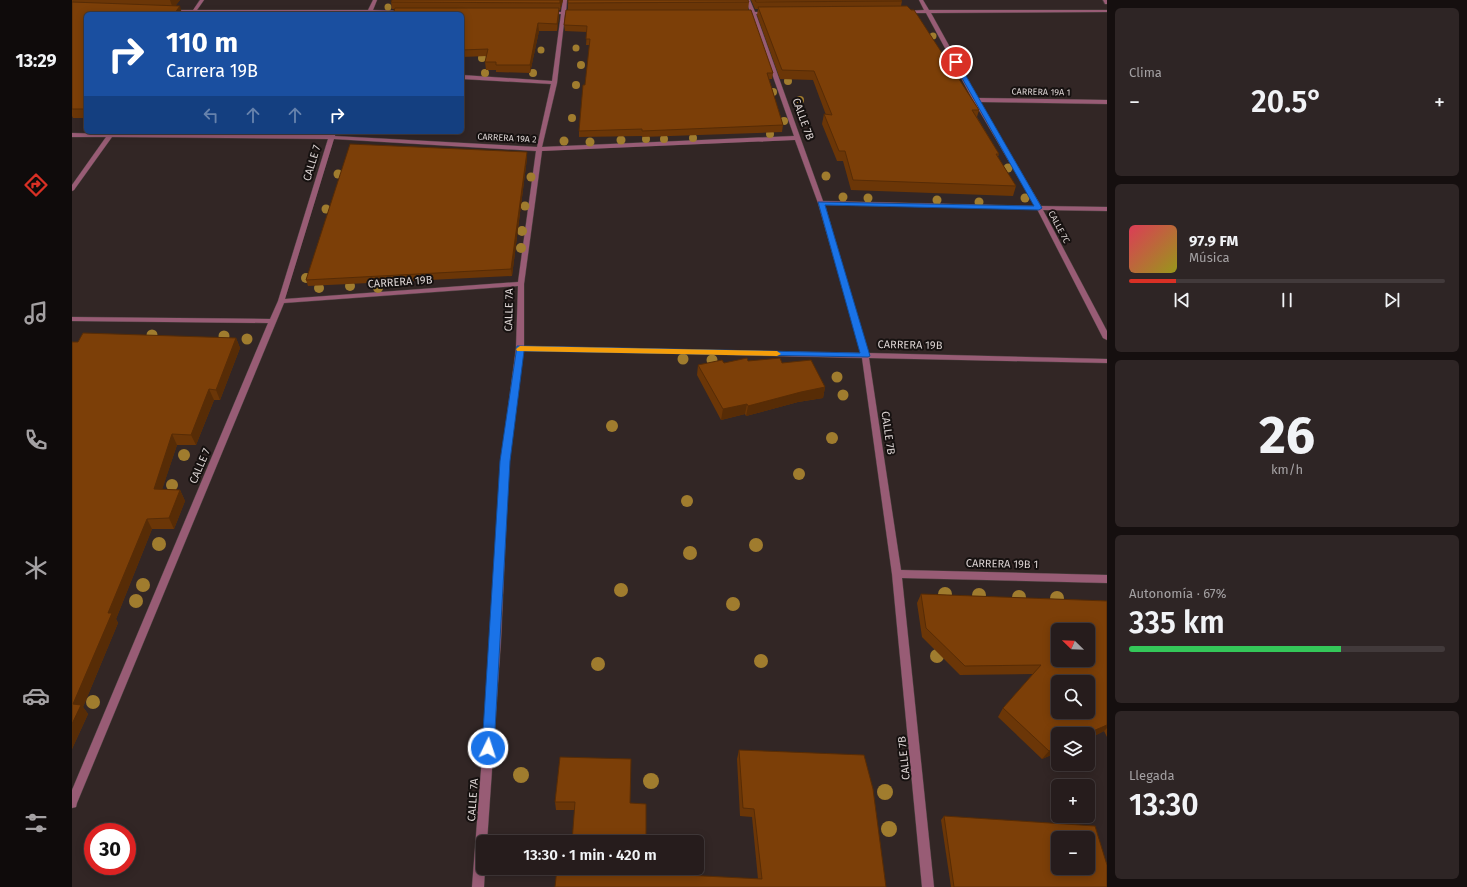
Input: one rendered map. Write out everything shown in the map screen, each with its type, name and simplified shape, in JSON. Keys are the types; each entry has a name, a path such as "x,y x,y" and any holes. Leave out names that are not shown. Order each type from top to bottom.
{"street":[{"path":"194,12 202,0"},
{"path":"369,12 375,0"},
{"name":"CALLE 7A","path":"478,887 496,632 505,461 520,348 521,284 539,149 554,83 565,0"},
{"name":"CALLE 7B","path":"748,0 821,203 865,356 897,574 928,887"},
{"name":"CALLE 7C","path":"921,0 929,12 976,100 1039,208 1107,338"},
{"path":"163,11 178,12"},
{"path":"898,12 1107,11"},
{"path":"540,13 579,13"},
{"path":"737,13 776,13"},
{"path":"464,77 554,83"},
{"name":"CARRERA 19A 1","path":"976,100 1107,102"},
{"path":"72,189 111,134"},
{"name":"CARRERA 19A 2","path":"72,135 332,135 539,149 798,138"},
{"name":"CALLE 7","path":"72,803 281,301 332,135"},
{"path":"821,203 1107,209"},
{"name":"CARRERA 19B","path":"281,301 521,284"},
{"path":"72,319 272,321"},
{"name":"CARRERA 19B","path":"520,348 1107,361"},
{"name":"CARRERA 19B 1","path":"897,574 1107,579"}],"building":[{"path":"392,0 560,0 560,3 391,2"},
{"path":"568,0 748,0 749,2 568,3"},
{"path":"755,0 901,0 902,1 756,2"},
{"path":"72,2 180,6 176,12 84,12 84,109 72,109"},
{"path":"907,6 911,10 914,10 979,110 972,110 999,154 996,154 1016,186 853,180 845,151 839,151 824,114 832,115 814,71 782,70 758,7"},
{"path":"395,8 559,8 557,24 538,23 530,65 496,65 496,62 485,62 488,49 464,50 464,12 394,12"},
{"path":"566,10 751,10 773,73 767,73 783,125 642,131 642,129 579,131 583,85 585,85 590,39 586,39 587,26 564,25"},
{"path":"350,144 527,152 511,269 306,280"},
{"path":"83,333 236,338 216,390 209,389 191,435 172,434 154,489 180,490 169,518 147,519 108,613 112,613 73,704 81,705 72,724 72,342 78,342"},
{"path":"747,358 748,361 780,358 782,363 811,360 825,387 748,406 747,404 723,409 698,365 722,360 724,363"},
{"path":"921,594 1107,601 1107,725 1095,730 1095,727 1051,727 1051,750 1049,751 1003,708 1041,665 965,666 926,628"},
{"path":"739,750 864,755 873,789 886,887 555,887 556,875 685,875 762,879 754,809 743,808"},
{"path":"560,757 631,759 630,803 646,804 646,835 573,835 575,802 555,802"},
{"path":"944,816 1095,826 1107,865 1107,887 954,887"}],"slow traffic":[{"path":"520,349 777,354"}],"route":[{"path":"488,748 496,640 505,461 520,348 865,356 821,203 1039,208 976,100 956,62"}]}
